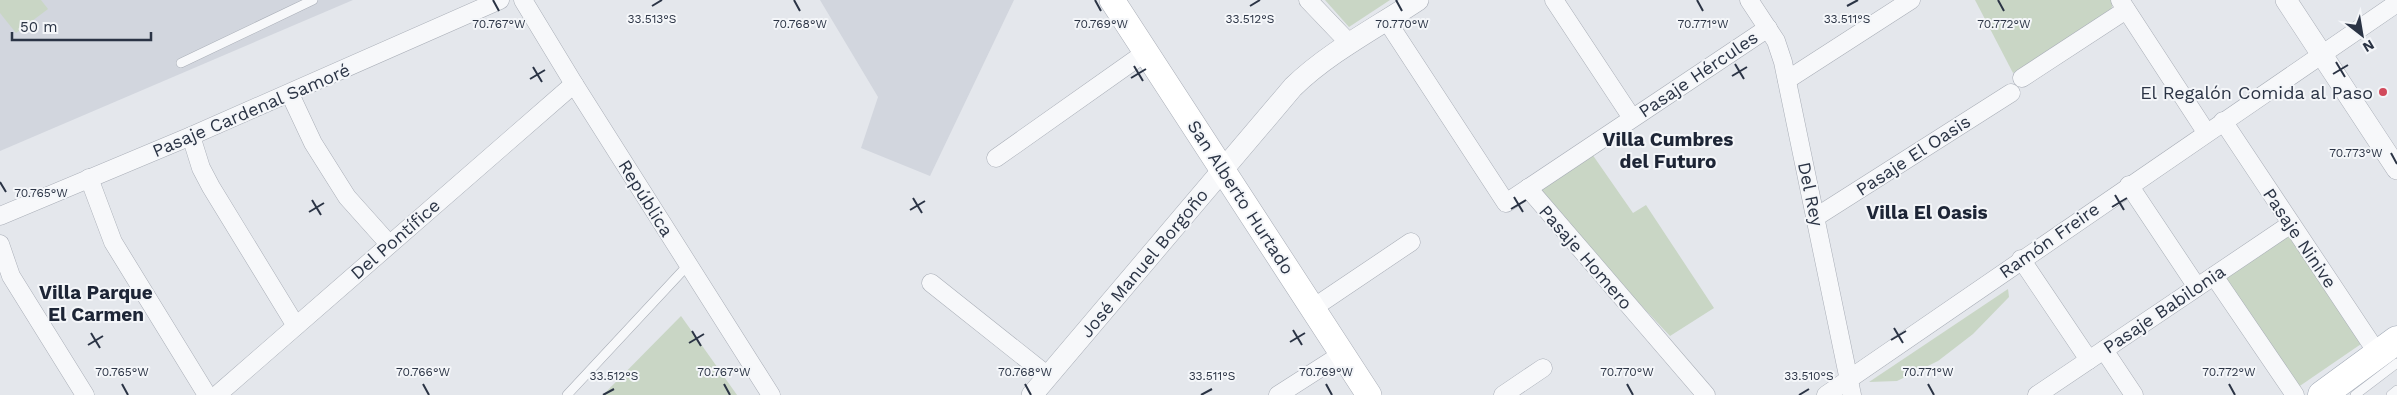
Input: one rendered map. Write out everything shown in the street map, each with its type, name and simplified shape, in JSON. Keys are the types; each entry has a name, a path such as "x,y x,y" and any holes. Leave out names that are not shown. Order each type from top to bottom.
{"main road":[{"name":"San Alberto Hurtado","path":"1112,0 1369,395"},
{"path":"2322,395 2391,352"}],"street":[{"name":"Pasaje Cardenal Samoré","path":"0,216 290,94 500,0"},
{"name":"República","path":"523,0 771,395"},
{"path":"1308,0 1350,44"},
{"name":"José Manuel Borgoño","path":"1032,395 1293,87 1305,76 1350,44 1418,0"},
{"path":"1554,0 1632,118"},
{"name":"Del Rey","path":"1749,0 1768,28 1780,52 1850,387"},
{"path":"1787,80 1911,0"},
{"path":"2286,0 2397,169"},
{"name":"Ramón Freire","path":"1826,395 1850,387 2021,259 2397,3"},
{"path":"2022,78 2123,5 2206,132"},
{"name":"Pasaje Homero","path":"1387,21 1506,203 1528,188 1706,395"},
{"name":"Pasaje Hércules","path":"1528,188 1768,28"},
{"path":"996,158 1146,52"},
{"name":"Del Pontífice","path":"217,395 574,84"},
{"name":"Pasaje El Oasis","path":"1816,217 2011,93"},
{"path":"290,94 314,143 347,197 389,244"},
{"name":"Pasaje Ninive","path":"2223,121 2291,224 2391,352"},
{"path":"191,136 201,168 211,187 296,326"},
{"path":"89,178 113,242 207,395"},
{"path":"2129,185 2197,287"},
{"name":"Pasaje Babilonia","path":"2037,395 2291,224"},
{"path":"1313,308 1411,242"},
{"path":"0,244 12,276 85,395"},
{"path":"2021,259 2089,360"},
{"path":"2214,276 2296,395"},
{"path":"931,283 1048,376"},
{"path":"2104,350 2134,395"},
{"path":"1278,395 1342,354"},
{"path":"1502,395 1543,368"}],"lane":[{"path":"181,63 313,0"},
{"path":"567,395 688,265"},
{"path":"2355,395 2391,352"},
{"path":"2391,395 2397,390"}],"shaded area":[{"path":"0,0 353,0 0,151"},
{"path":"820,0 1014,0 930,176 861,148 878,97"}],"green space":[{"path":"0,0 41,0 48,9 16,33 0,13"},
{"path":"1325,0 1390,0 1349,27"},
{"path":"1975,0 2113,0 2114,2 2111,9 2013,73"},
{"path":"1592,154 1633,213 1646,205 1714,308 1670,336 1592,253 1540,188"},
{"path":"2287,231 2364,342 2291,392 2215,282"},
{"path":"2008,289 2009,297 1973,334 1938,361 1897,381 1869,382"},
{"path":"681,316 737,395 603,395"}],"place":[{"name":"El Regalón Comida al Paso","path":"2383,92"}],"district":[{"name":"Villa Cumbres del Futuro","path":"1668,150"},
{"name":"Villa El Oasis","path":"1927,212"},
{"name":"Villa Parque El Carmen","path":"96,303"}]}
